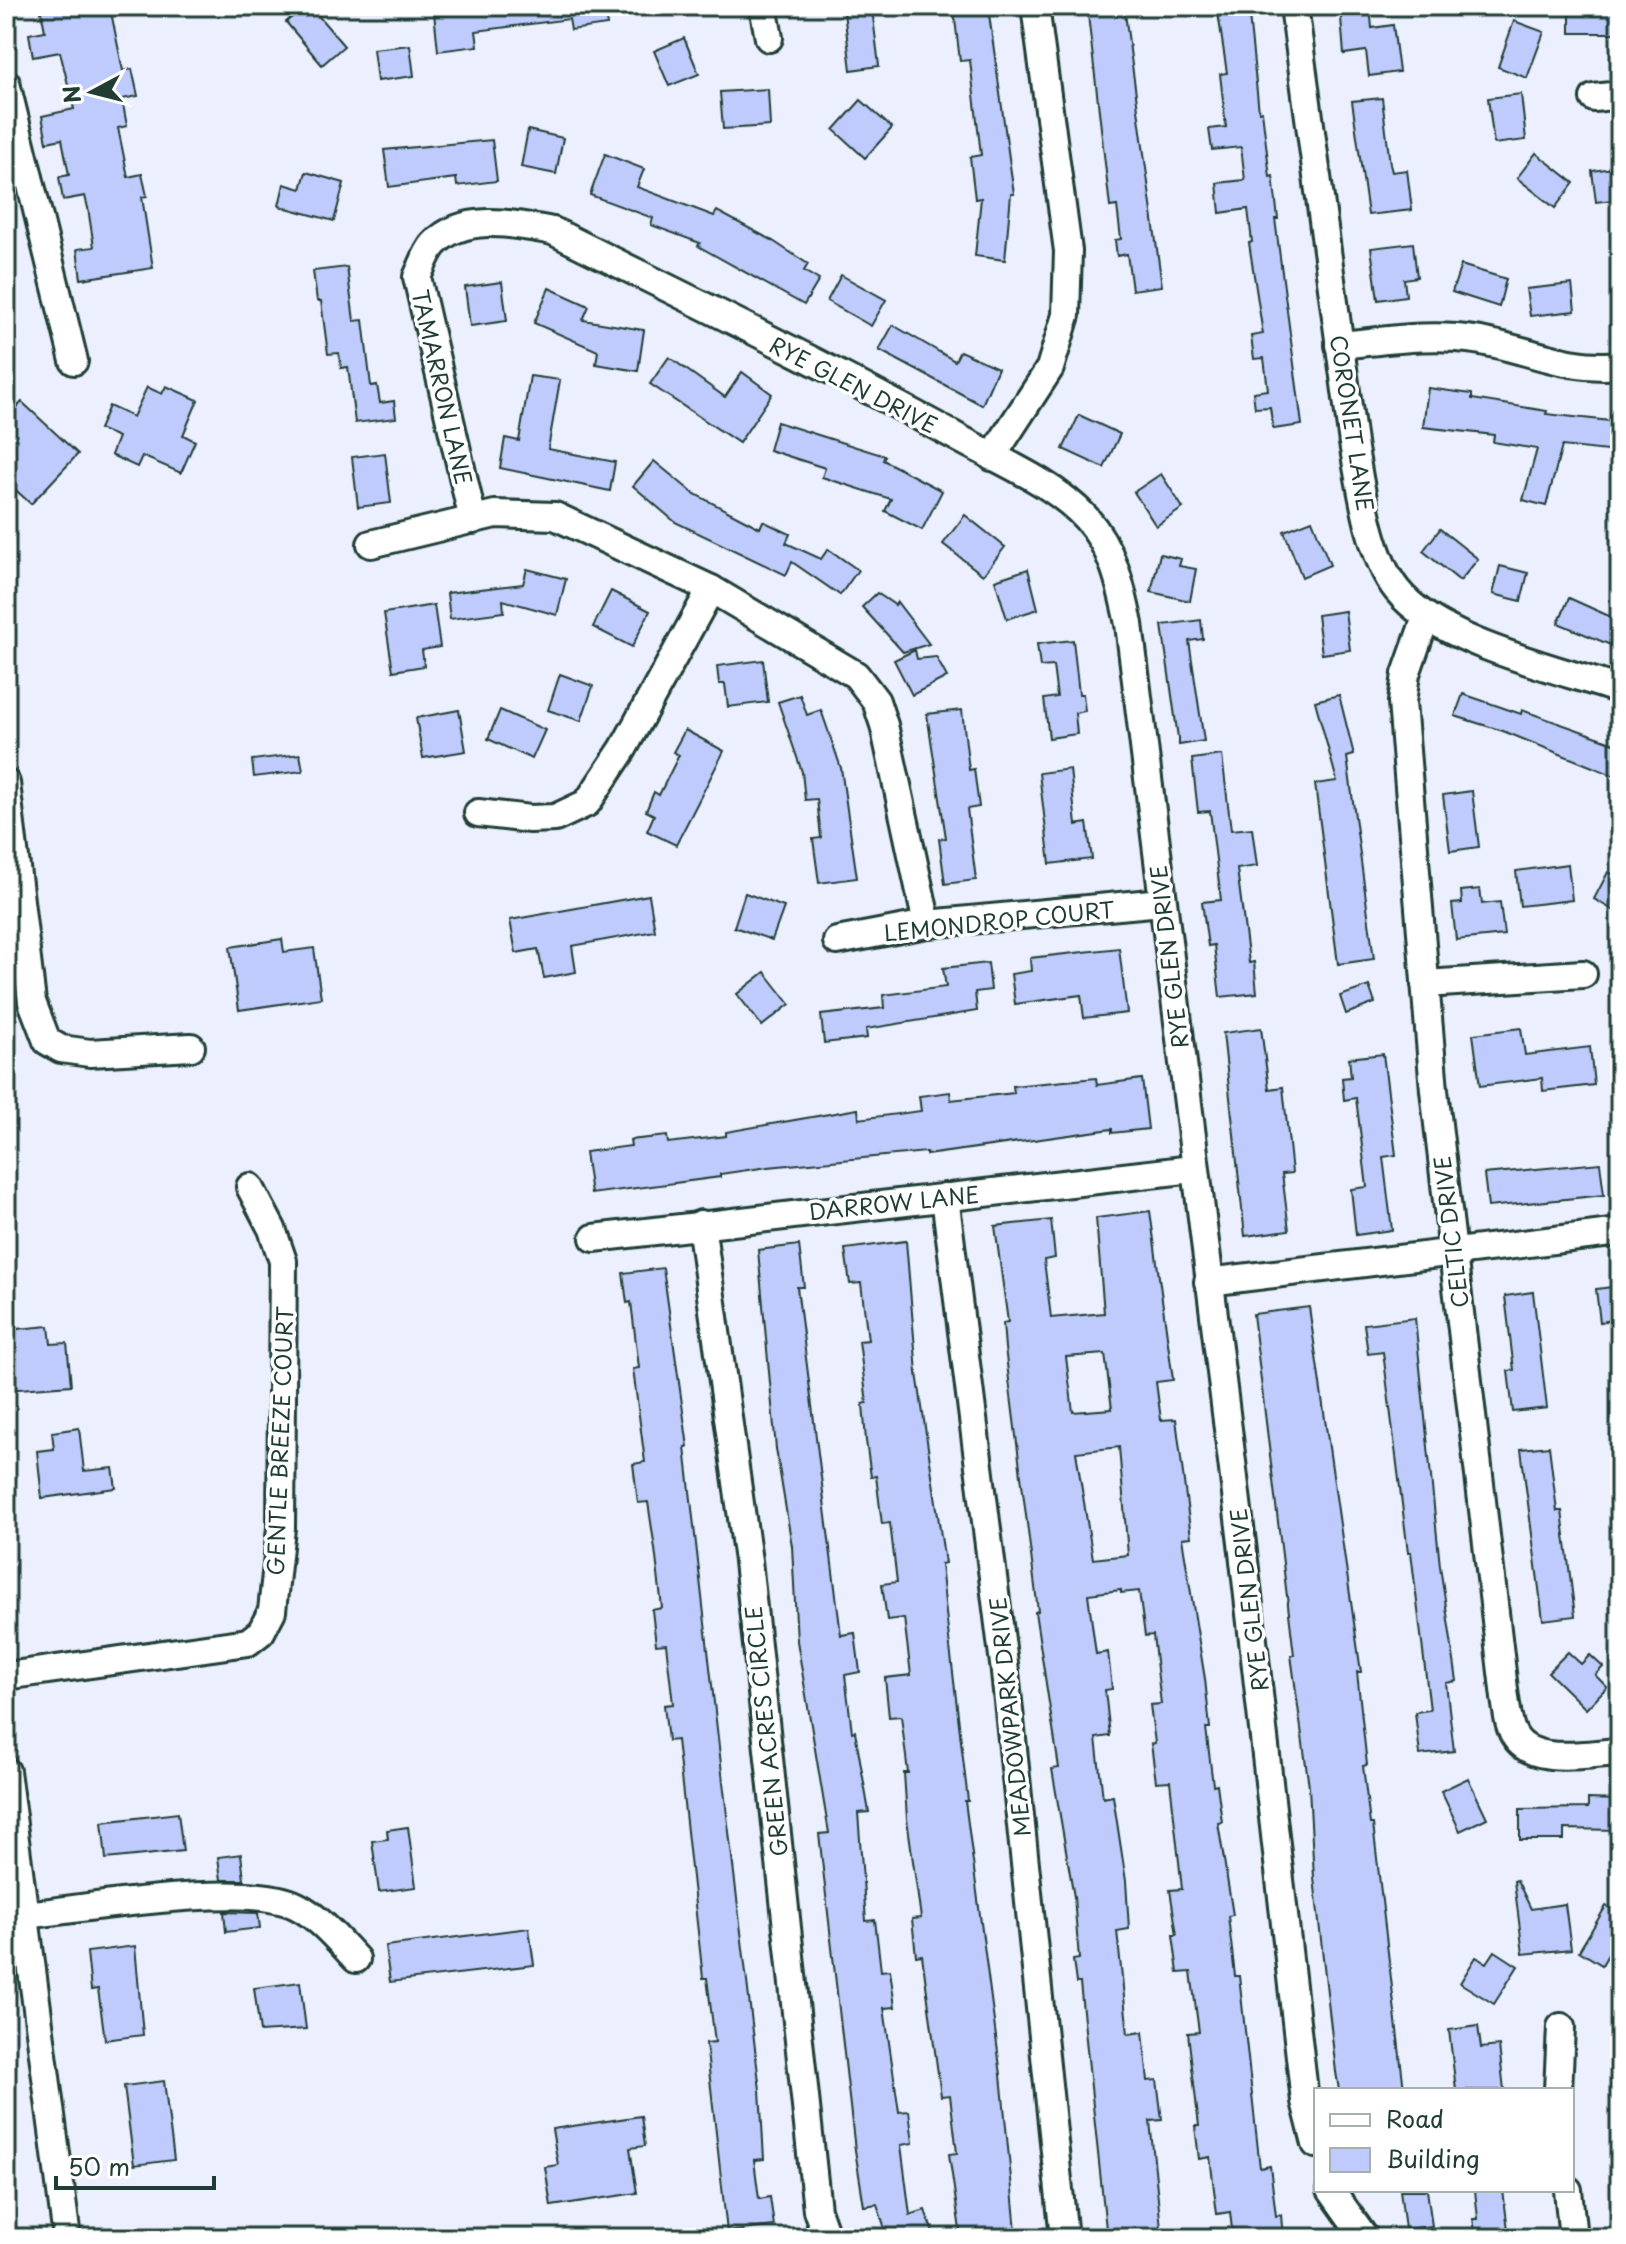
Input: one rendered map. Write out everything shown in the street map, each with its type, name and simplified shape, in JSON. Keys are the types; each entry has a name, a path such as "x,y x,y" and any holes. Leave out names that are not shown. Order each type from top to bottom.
{"street":[{"path":"763,6 769,38"},
{"path":"992,457 1050,368 1066,315 1068,251 1035,6"},
{"name":"CORONET LANE","path":"1294,6 1339,345 1365,507 1383,565 1397,590 1426,617 1452,632 1620,690"},
{"path":"6,83 74,361"},
{"path":"1594,98 1620,95"},
{"name":"RYE GLEN DRIVE","path":"427,257 435,244 451,232 471,225 502,221 553,231 883,397 1032,477 1086,517 1107,547 1118,576 1129,624 1193,1169 1242,1543 1305,2101 1314,2136"},
{"name":"TAMARRON LANE","path":"427,257 417,277 473,520"},
{"path":"1339,345 1437,337 1477,340 1552,362 1595,368 1620,365"},
{"path":"371,544 495,514 555,516 711,589 856,675 876,701 927,924"},
{"path":"478,813 530,819 555,818 587,803 623,749 711,589"},
{"name":"CELTIC DRIVE","path":"1426,617 1406,674 1402,702 1425,984 1452,1251 1505,1698 1513,1733 1523,1747 1541,1754 1620,1752"},
{"path":"6,783 32,1002 40,1031 47,1041 61,1049 90,1053 191,1047"},
{"name":"LEMONDROP COURT","path":"837,941 927,924 1162,902"},
{"path":"1425,984 1583,974"},
{"name":"DARROW LANE","path":"594,1238 1193,1169"},
{"name":"GENTLE BREEZE COURT","path":"6,1676 248,1642 261,1632 272,1611 281,1528 283,1261 272,1229 250,1187"},
{"name":"MEADOWPARK DRIVE","path":"945,1197 1007,1688 1064,2238"},
{"name":"GREEN ACRES CIRCLE","path":"701,1224 748,1561 815,2194 827,2238"},
{"path":"1208,1282 1620,1232"},
{"path":"6,1771 67,2238"},
{"path":"24,1915 150,1900 233,1896 268,1898 297,1905 356,1959"},
{"path":"1558,2088 1561,2027"},
{"path":"1332,2192 1365,2238"},
{"path":"1568,2192 1573,2238"}],"building":[{"path":"40,6 110,7 123,71 132,69 138,96 122,99 127,126 118,128 128,177 142,174 147,196 142,197 153,268 81,279 77,249 94,247 88,208 85,196 63,200 59,177 69,175 62,139 47,142 42,116 74,109 60,52 33,57 29,34 45,31"},
{"path":"305,6 310,6 344,46 322,65 286,22"},
{"path":"447,6 604,6 607,25 571,30 569,19 476,31 478,46 438,51 434,12 447,10"},
{"path":"1087,6 1124,6 1162,286 1132,290 1127,254 1117,256 1115,240 1121,239 1117,206 1110,207"},
{"path":"1217,6 1248,6 1259,112 1262,111 1270,177 1273,176 1278,219 1275,219 1302,425 1273,429 1270,407 1255,408 1253,392 1268,390 1264,358 1254,359 1251,336 1263,334 1249,243 1252,242 1248,209 1220,213 1217,183 1245,180 1241,147 1212,150 1209,129 1226,127 1220,74 1227,73"},
{"path":"1340,6 1370,6 1372,28 1393,25 1399,72 1369,76 1366,51 1344,54"},
{"path":"1570,6 1616,6 1616,33 1570,33"},
{"path":"988,7 1014,194 1011,194 1005,260 975,256 981,198 975,199 970,157 981,155 970,60 960,61 954,11"},
{"path":"872,9 879,66 851,70 844,12"},
{"path":"1514,21 1544,32 1527,78 1498,67"},
{"path":"684,38 699,74 669,86 654,51"},
{"path":"410,45 414,76 377,81 373,49"},
{"path":"768,89 770,126 723,129 720,92"},
{"path":"1521,94 1526,140 1494,144 1488,98"},
{"path":"1382,98 1392,172 1407,170 1412,210 1368,215 1352,101"},
{"path":"861,100 892,128 865,158 834,130"},
{"path":"528,130 563,138 556,174 521,167"},
{"path":"492,140 497,181 457,186 456,178 389,187 384,150"},
{"path":"1536,153 1574,183 1555,208 1517,178"},
{"path":"605,154 644,169 637,187 714,216 717,211 808,264 804,271 819,280 804,305 698,246 700,243 651,225 653,218 590,195"},
{"path":"1620,167 1620,199 1596,202 1592,171"},
{"path":"306,172 344,183 334,221 279,206 284,184 301,189"},
{"path":"1413,243 1417,277 1404,279 1406,296 1378,300 1371,248"},
{"path":"1461,265 1506,279 1499,307 1452,292"},
{"path":"347,267 354,321 363,320 371,386 377,385 380,403 394,401 396,418 355,423 348,367 341,368 339,353 328,354 321,301 317,301 313,271"},
{"path":"841,275 886,300 871,326 827,301"},
{"path":"502,282 507,321 470,326 465,287"},
{"path":"1572,284 1575,311 1530,316 1526,289"},
{"path":"549,288 589,306 583,320 644,330 638,371 596,364 598,351 534,323"},
{"path":"893,325 955,361 960,351 998,368 982,405 879,350"},
{"path":"669,357 725,397 742,372 772,394 739,443 650,384"},
{"path":"530,376 560,380 548,449 615,462 610,491 500,468 505,438 519,441"},
{"path":"166,386 198,400 183,435 195,441 181,473 142,456 137,467 111,455 118,437 99,429 109,406 133,417 147,387 162,394"},
{"path":"1428,388 1472,394 1472,399 1547,411 1546,414 1619,422 1616,452 1562,446 1546,506 1523,500 1537,449 1493,442 1494,435 1423,427"},
{"path":"22,402 78,454 31,504 6,481 6,419"},
{"path":"1079,415 1120,434 1104,468 1063,449"},
{"path":"777,422 885,456 883,460 942,491 922,530 885,511 891,499 822,477 825,468 769,450"},
{"path":"385,453 391,503 358,507 352,457"},
{"path":"654,461 693,493 760,528 763,521 790,534 786,543 821,559 828,549 858,570 840,595 792,562 786,575 675,522 633,486"},
{"path":"1161,474 1183,508 1156,526 1134,492"},
{"path":"965,515 1005,547 983,575 943,544"},
{"path":"1312,520 1330,565 1302,577 1284,531"},
{"path":"1440,529 1478,559 1460,581 1423,551"},
{"path":"1160,554 1181,559 1179,566 1196,569 1190,601 1151,592"},
{"path":"1500,566 1528,573 1521,601 1493,594"},
{"path":"527,569 566,579 557,615 503,600 504,612 450,619 447,593 523,584"},
{"path":"1028,569 1038,609 1007,619 995,580"},
{"path":"611,591 650,611 632,647 593,627"},
{"path":"877,593 895,605 897,602 929,644 903,652 862,607"},
{"path":"1569,598 1620,621 1620,649 1558,623"},
{"path":"434,605 440,647 422,650 424,666 393,671 384,613"},
{"path":"1345,611 1350,650 1322,654 1317,615"},
{"path":"1201,620 1203,639 1189,641 1204,741 1179,745 1162,625"},
{"path":"1073,640 1079,694 1083,694 1085,711 1075,713 1077,734 1049,738 1044,699 1057,697 1053,666 1040,667 1037,644"},
{"path":"915,650 917,659 936,657 947,677 912,695 894,660"},
{"path":"763,660 768,702 728,707 725,684 719,684 717,666"},
{"path":"560,674 593,686 581,721 548,710"},
{"path":"1463,694 1521,714 1522,710 1620,745 1620,778 1503,731 1455,716"},
{"path":"800,695 807,715 821,710 841,768 857,878 819,883 813,839 821,838 817,799 805,800 802,772 778,702"},
{"path":"1339,695 1354,755 1347,757 1374,959 1338,964 1315,784 1337,781 1315,701"},
{"path":"459,710 466,751 423,758 416,718"},
{"path":"500,710 545,730 532,759 488,739"},
{"path":"962,710 969,770 974,769 979,807 967,809 976,880 945,884 939,839 946,838 927,714"},
{"path":"685,730 724,751 676,845 647,831 654,815 646,811 654,792 659,795 679,755 673,752"},
{"path":"300,754 303,771 254,777 252,760"},
{"path":"1222,755 1231,830 1252,828 1257,866 1237,869 1249,963 1254,962 1257,993 1220,997 1214,945 1208,946 1202,902 1221,900 1210,811 1198,812 1192,759"},
{"path":"1070,769 1076,825 1087,823 1092,859 1050,864 1039,773"},
{"path":"1472,791 1479,847 1450,851 1443,795"},
{"path":"1568,864 1572,900 1520,906 1516,871"},
{"path":"1608,872 1620,878 1620,914 1594,899"},
{"path":"1480,889 1482,904 1500,902 1504,935 1456,940 1452,904 1462,903 1461,891"},
{"path":"745,893 784,907 772,940 734,927"},
{"path":"649,895 655,931 572,946 576,972 544,978 538,949 516,953 510,920"},
{"path":"282,939 284,952 314,948 321,998 239,1010 230,947"},
{"path":"1119,948 1127,1013 1084,1018 1081,995 1015,1004 1011,974 1031,971 1030,958"},
{"path":"988,963 991,990 975,992 977,1011 866,1029 867,1038 824,1043 821,1015 884,1008 883,995 946,987 943,968"},
{"path":"765,972 790,1004 762,1026 737,994"},
{"path":"1369,986 1375,1003 1346,1014 1340,996"},
{"path":"1261,1028 1269,1089 1283,1087 1292,1173 1282,1174 1289,1230 1245,1236 1223,1033"},
{"path":"1521,1028 1525,1055 1590,1047 1594,1085 1543,1091 1542,1078 1480,1086 1473,1034"},
{"path":"1383,1054 1396,1155 1383,1157 1392,1230 1356,1235 1351,1189 1367,1187 1356,1098 1344,1100 1342,1078 1351,1077 1349,1058"},
{"path":"1096,1078 1097,1085 1142,1079 1148,1129 1112,1133 1112,1129 926,1155 926,1152 768,1167 720,1174 720,1177 591,1194 585,1152 631,1146 630,1140 667,1136 668,1143 726,1136 726,1132 858,1109 859,1119 921,1111 919,1096 950,1092 951,1100 1014,1093 1013,1086"},
{"path":"1600,1163 1604,1195 1488,1207 1484,1174"},
{"path":"1150,1211 1173,1380 1156,1382 1161,1420 1176,1419 1191,1537 1182,1538 1205,1679 1210,1728 1206,1728 1213,1785 1217,1784 1222,1822 1218,1823 1233,1915 1228,1916 1235,1976 1239,1976 1260,2168 1270,2166 1276,2216 1281,2215 1283,2238 1233,2238 1230,2212 1217,2214 1210,2157 1199,2159 1195,2126 1199,2126 1188,2033 1199,2032 1191,1972 1178,1973 1173,1935 1177,1935 1170,1890 1182,1889 1170,1781 1156,1782 1151,1744 1155,1743 1150,1705 1161,1704 1153,1635 1145,1636 1139,1591 1121,1593 1121,1590 1088,1594 1096,1654 1108,1652 1112,1689 1105,1690 1110,1736 1096,1738 1103,1798 1113,1796 1126,1881 1129,1929 1117,1931 1128,2034 1143,2032 1148,2081 1157,2080 1162,2120 1150,2121 1162,2238 1107,2238 1080,1983 1076,1983 1073,1960 1079,1959 1074,1897 1052,1769 1059,1768 1035,1612 1038,1611 1005,1348 1003,1323 1008,1322 995,1226 1051,1220 1055,1258 1044,1260 1051,1318 1104,1313 1096,1218","holes":["1105,1354 1112,1409 1073,1412 1066,1357","1119,1447 1128,1555 1093,1559 1076,1452"]},
{"path":"906,1241 917,1373 945,1563 941,1564 968,1801 965,1801 1001,2075 1016,2231 961,2237 949,2154 957,2153 950,2095 941,2096 922,1955 916,1956 912,1919 921,1918 907,1819 904,1773 908,1773 901,1716 889,1717 885,1678 911,1675 904,1618 887,1620 882,1584 897,1582 890,1523 882,1524 876,1476 871,1477 866,1441 863,1404 867,1403 859,1341 868,1340 861,1283 850,1284 845,1249"},
{"path":"799,1245 804,1287 797,1287 841,1635 855,1633 860,1672 845,1675 852,1732 855,1731 869,1812 858,1813 866,1921 875,1920 881,1971 890,1970 895,2007 884,2008 899,2112 909,2111 913,2143 901,2145 910,2215 925,2210 935,2238 888,2238 877,2204 864,2206 855,2150 819,1834 829,1833 797,1641 792,1546 776,1449 758,1250"},
{"path":"663,1268 688,1447 685,1447 760,2090 764,2159 754,2160 759,2199 770,2197 774,2226 727,2232 706,2043 715,2042 707,1978 703,1978 677,1740 668,1741 664,1705 673,1704 666,1644 656,1645 652,1610 662,1608 655,1549 648,1502 638,1503 633,1464 645,1462 633,1369 639,1368 631,1302 627,1303 623,1273"},
{"path":"1620,1286 1620,1319 1600,1322 1596,1289"},
{"path":"1533,1292 1547,1408 1513,1412 1508,1371 1514,1370 1505,1296"},
{"path":"1309,1307 1361,1672 1357,1672 1367,1765 1363,1766 1370,1824 1373,1824 1404,2088 1339,2088 1314,1878 1309,1787 1253,1314"},
{"path":"1415,1318 1440,1566 1457,1681 1446,1683 1454,1751 1420,1755 1415,1712 1430,1710 1411,1552 1408,1552 1383,1352 1368,1354 1364,1324"},
{"path":"49,1326 51,1344 67,1343 71,1385 6,1390 6,1365 9,1364 6,1330"},
{"path":"79,1428 84,1471 113,1468 116,1488 42,1498 37,1451 54,1449 52,1432"},
{"path":"1549,1446 1557,1511 1562,1511 1575,1616 1543,1620 1521,1449"},
{"path":"1568,1652 1581,1664 1590,1655 1603,1667 1595,1675 1607,1687 1586,1709 1548,1672"},
{"path":"1468,1778 1487,1818 1460,1831 1441,1791"},
{"path":"1588,1799 1620,1800 1620,1830 1564,1829 1564,1840 1520,1840 1520,1809 1588,1808"},
{"path":"178,1813 183,1851 106,1859 102,1822"},
{"path":"408,1827 416,1887 379,1892 372,1841 388,1839 387,1830"},
{"path":"241,1854 244,1880 221,1880 218,1857"},
{"path":"1517,1880 1531,1909 1565,1904 1571,1949 1523,1954 1514,1881"},
{"path":"1606,1906 1620,1914 1620,1947 1614,1944 1602,1965 1579,1951"},
{"path":"224,1912 258,1913 260,1928 226,1932"},
{"path":"529,1928 534,1965 390,1982 385,1946"},
{"path":"135,1946 143,2035 105,2040 98,1989 91,1990 87,1952"},
{"path":"1495,1951 1518,1966 1494,2004 1460,1983 1476,1957 1487,1963"},
{"path":"300,1982 306,2029 260,2032 254,1988"},
{"path":"1478,2026 1481,2048 1499,2046 1504,2088 1456,2088 1449,2030"},
{"path":"164,2081 174,2160 134,2165 124,2086"},
{"path":"641,2116 645,2146 630,2148 637,2193 551,2206 545,2167 558,2165 552,2129"},
{"path":"1400,2192 1427,2192 1432,2226 1405,2229"},
{"path":"1475,2192 1503,2192 1509,2238 1476,2238 1473,2219 1478,2219"}]}
